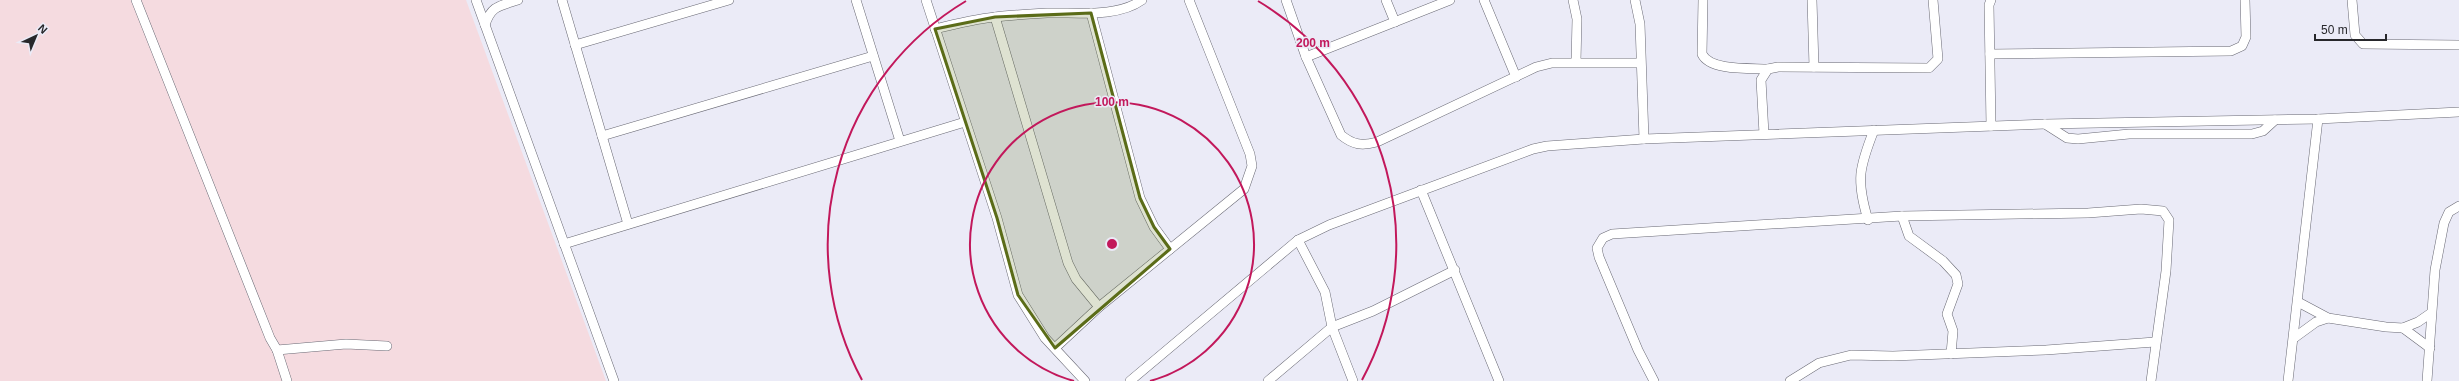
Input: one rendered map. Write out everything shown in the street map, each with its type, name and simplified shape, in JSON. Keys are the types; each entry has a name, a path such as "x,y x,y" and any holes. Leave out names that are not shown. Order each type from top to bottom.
{"street":[{"path":"136,0 270,338 278,350 287,381"},
{"path":"476,0 614,381"},
{"path":"485,25 489,13 518,0"},
{"path":"562,0 628,224"},
{"path":"575,45 729,0"},
{"path":"856,0 900,141"},
{"path":"926,0 997,218 1018,295 1028,314 1055,348 1085,381"},
{"path":"935,29 974,19 1091,13 1117,9 1136,4 1142,0"},
{"path":"1055,348 1099,307 1244,189 1252,166 1250,154 1188,0"},
{"path":"1286,0 1306,57 1341,135 1350,143 1364,146 1377,142 1516,77 1552,63 1640,63"},
{"path":"1386,0 1395,22"},
{"path":"1306,57 1450,0"},
{"path":"1484,0 1516,77"},
{"path":"1573,0 1578,20 1576,62"},
{"path":"1635,0 1640,24 1640,63 1644,138"},
{"path":"1703,0 1702,54 1705,61 1712,64 1736,68 1768,69 1778,67 1929,68 1938,59 1934,0"},
{"path":"1812,0 1814,67"},
{"path":"1991,0 1991,126"},
{"path":"1990,54 2231,51 2242,46 2246,37 2245,0"},
{"path":"2352,0 2355,35 2363,44 2459,45"},
{"path":"1091,13 1140,198 1154,227 1170,249"},
{"path":"995,17 1068,263 1076,279 1099,307"},
{"path":"602,136 873,56"},
{"path":"1764,134 1761,80 1768,69"},
{"path":"1130,381 1298,240 1329,225 1533,149 1580,142 1644,138 2046,124 2318,119 2459,112"},
{"path":"2288,381 2318,119"},
{"path":"2046,124 2067,138 2078,139 2129,134 2252,134 2263,131 2276,120"},
{"path":"2194,135 2195,121"},
{"path":"564,244 965,122"},
{"path":"1868,220 1860,191 1860,178 1864,155 1874,130"},
{"path":"1421,190 1455,270 1499,381"},
{"path":"2427,381 2435,270 2444,224 2449,212 2459,206"},
{"path":"1654,381 1606,278 1597,248 1603,238 1633,232 1868,220 1902,216 2163,211 2169,220 2166,271 2155,342 2151,381"},
{"path":"1902,216 1909,236 1943,261 1956,275 1958,284 1947,314 1953,331 1951,354"},
{"path":"1298,240 1325,292 1332,327 1353,381"},
{"path":"1268,381 1332,327 1373,311 1455,270"},
{"path":"2298,302 2328,318 2402,328 2430,348"},
{"path":"2402,328 2418,322 2431,313"},
{"path":"2294,338 2316,322 2328,318"},
{"path":"1790,381 1819,363 1836,357 1852,355 1893,356 2046,350 2155,342"},
{"path":"278,350 346,344 387,346"}],"highlighted area":[{"path":"1091,13 1140,198 1154,227 1170,249 1055,348 1018,295 997,218 935,29 995,17"}],"shaded area":[{"path":"0,0 466,0 606,381 0,381"}]}
